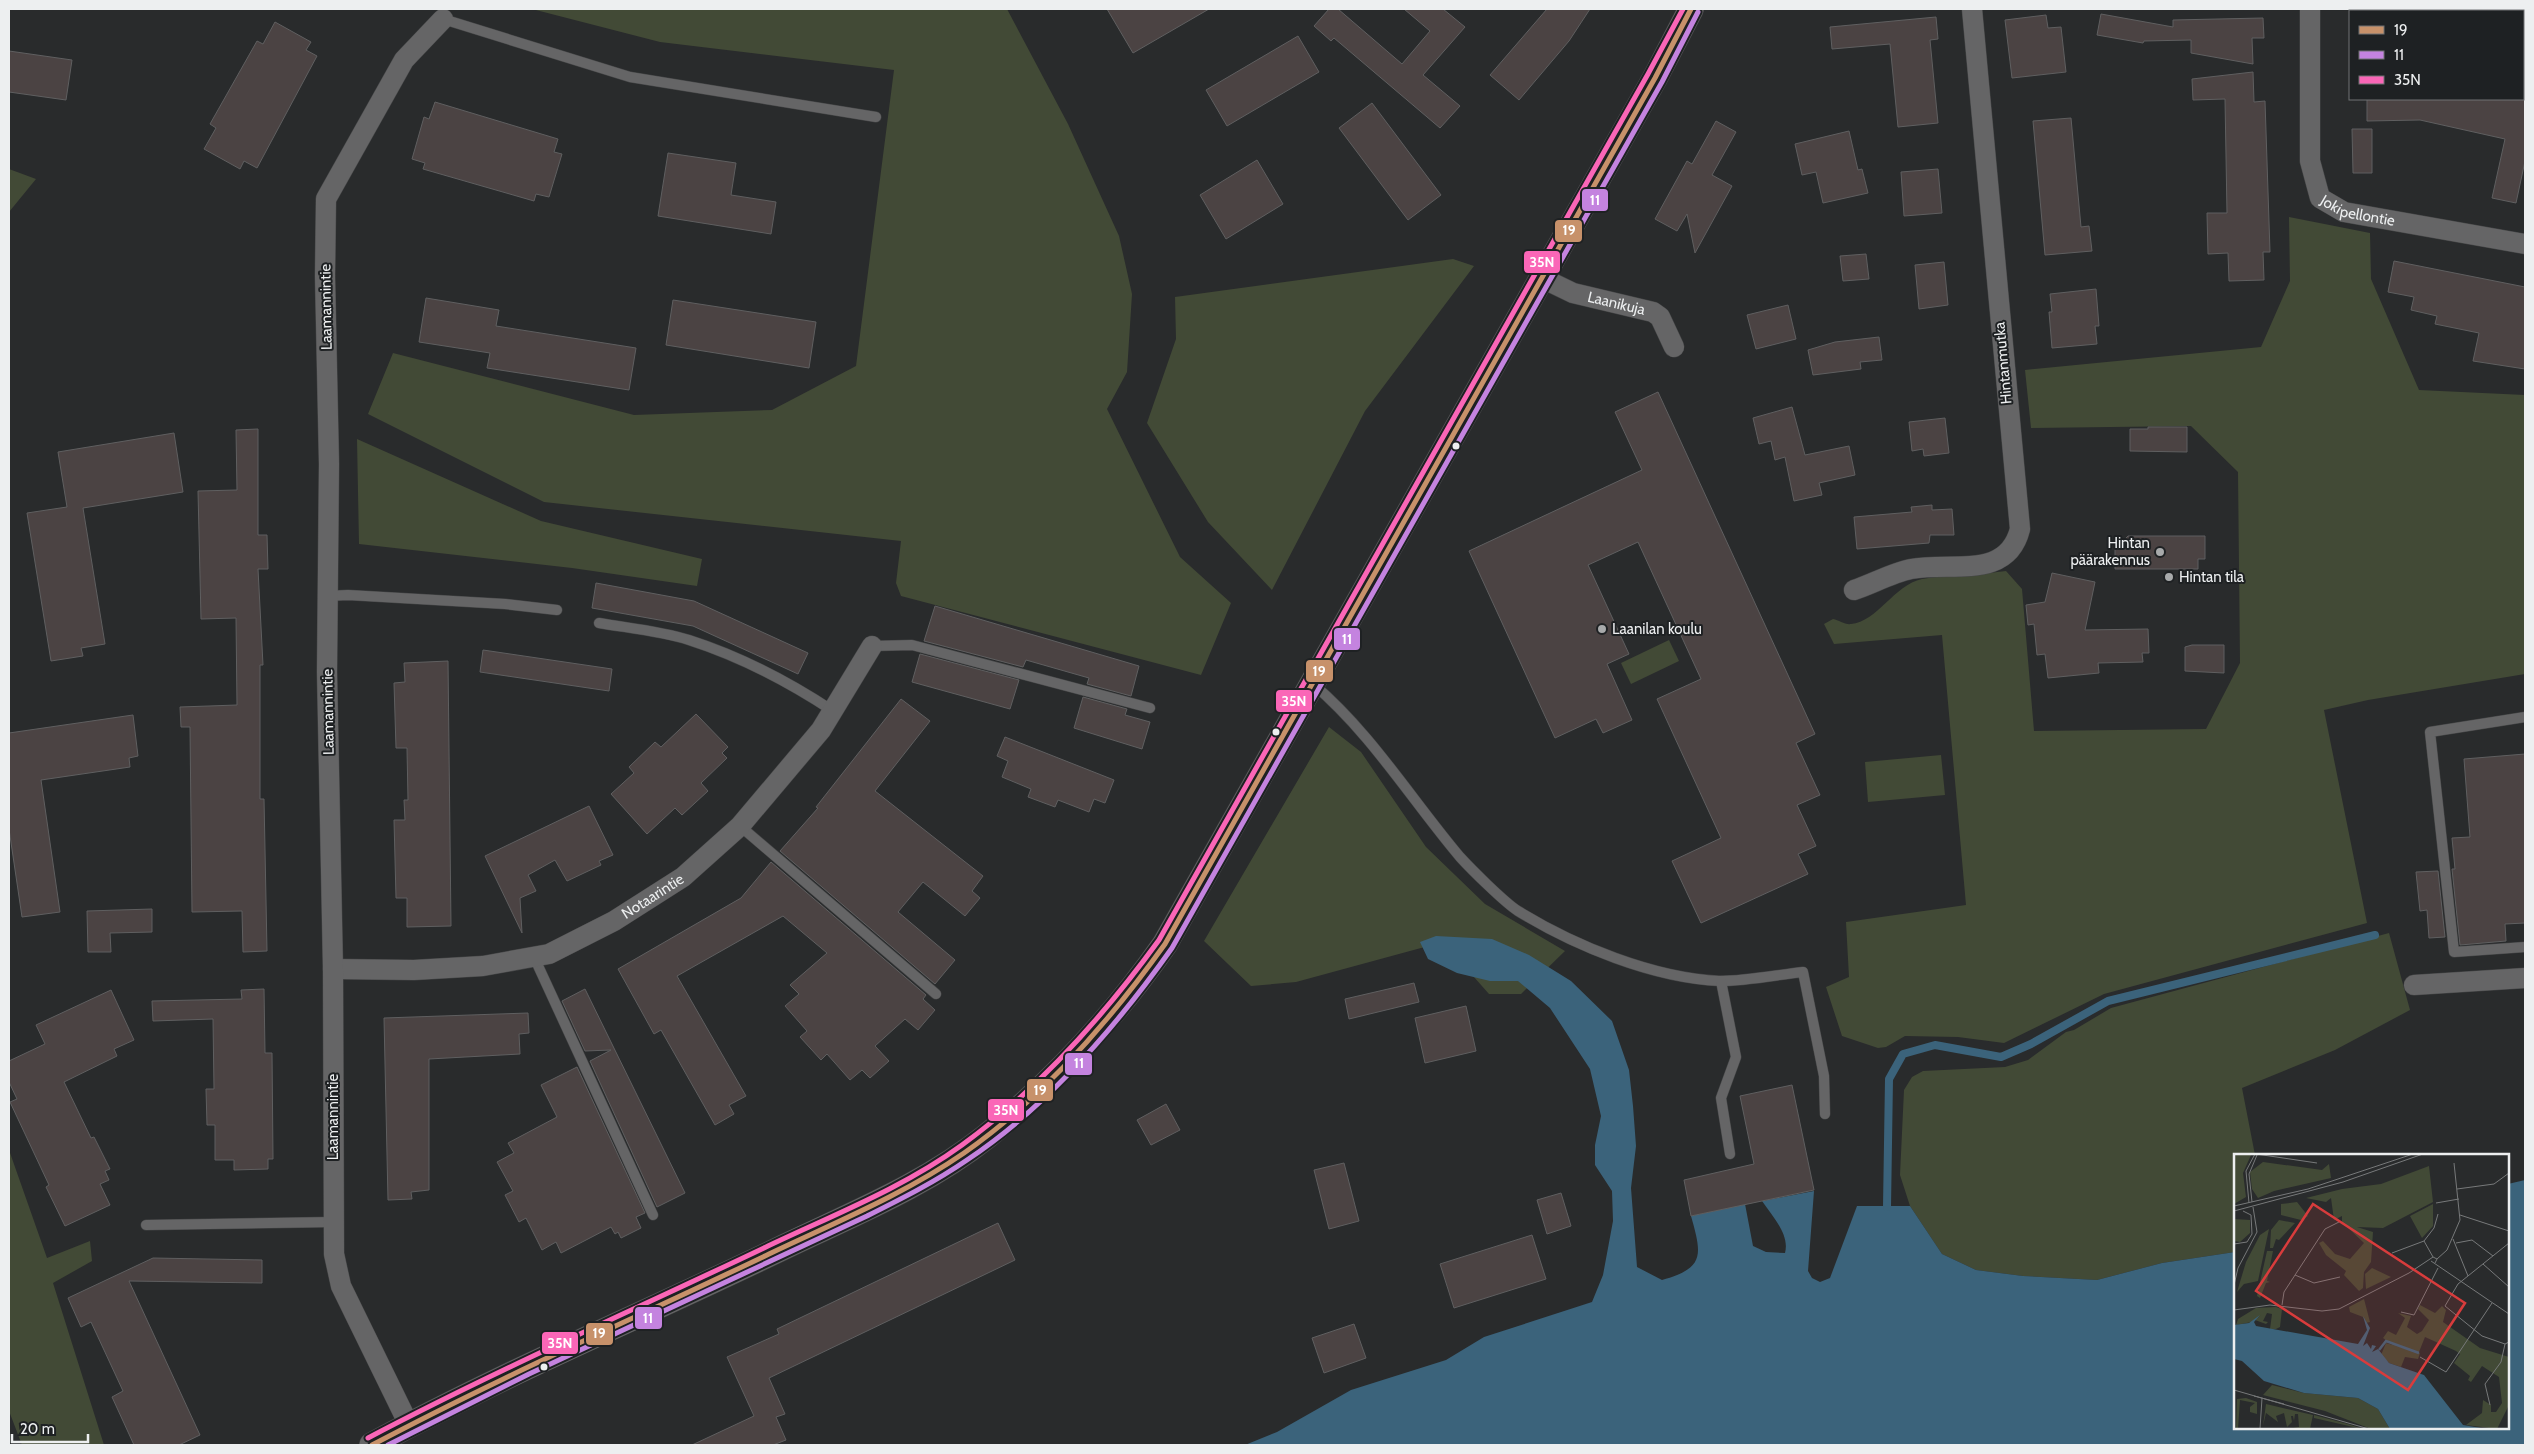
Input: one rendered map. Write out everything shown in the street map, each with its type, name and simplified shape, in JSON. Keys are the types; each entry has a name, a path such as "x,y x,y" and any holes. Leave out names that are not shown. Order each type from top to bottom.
{"street":[{"path":"372,1445 409,1425 920,1182 986,1137 1058,1073 1097,1034 1133,990 1165,944 1655,78 1691,9"},
{"name":"Hintanmutka","path":"1854,590 1911,569 1986,564 1998,560 2014,546 2020,529 1972,9"},
{"name":"Jokipellontie","path":"2310,9 2310,161 2320,198 2344,212 2525,244"},
{"name":"Laamannintie","path":"409,1425 341,1286 334,1254 333,969 327,672 329,464 325,276 326,199 404,60 444,19"},
{"name":"Laanikuja","path":"1542,278 1573,293 1653,312 1660,317 1674,347"},
{"name":"Notaarintie","path":"333,969 414,970 483,966 549,954 622,916 683,877 740,826 820,730 872,646"},
{"path":"2414,985 2525,978"}],"lane":[{"path":"444,19 630,77 876,117"},
{"path":"327,596 505,604 557,610"},
{"path":"599,622 688,640 736,658 811,697 833,711"},
{"path":"872,646 912,645 1150,708"},
{"path":"1313,684 1330,698 1369,742 1461,858 1516,910 1582,945 1652,970 1721,981 1803,972 1824,1076 1825,1114"},
{"path":"2525,717 2430,732 2454,952 2525,947"},
{"path":"740,826 936,994"},
{"path":"534,956 653,1215"},
{"path":"1721,981 1736,1057 1721,1098 1730,1154"},
{"path":"146,1225 334,1222"}],"green space":[{"path":"532,9 1007,9 1068,124 1119,236 1132,294 1127,372 1107,409 1180,557 1231,603 1201,675 901,596 896,583 901,541 544,502 368,414 393,353 634,415 772,410 856,366 894,70 660,42"},
{"path":"9,169 36,179 9,212"},
{"path":"2289,217 2370,233 2371,279 2419,390 2525,395 2525,674 2368,700 2324,710 2367,923 2104,994 2004,1043 1958,1037 1905,1036 1886,1047 1878,1048 1842,1036 1826,987 1849,977 1846,922 1966,905 1942,635 1834,644 1824,624 1833,619 1849,624 1860,622 1878,610 1903,588 1922,579 2006,571 2022,589 2034,731 2206,729 2240,663 2238,472 2191,426 2031,428 2025,370 2261,347 2290,281"},
{"path":"1453,259 1474,266 1365,411 1272,590 1208,522 1147,423 1176,339 1175,297"},
{"path":"357,439 541,521 702,559 697,586 572,568 359,544"},
{"path":"1669,640 1679,661 1631,684 1621,663"},
{"path":"1329,727 1361,752 1426,847 1485,904 1565,951 1521,994 1489,994 1443,942 1296,982 1251,986 1204,941"},
{"path":"1941,755 1945,795 1868,802 1865,762"},
{"path":"2389,933 2410,1010 2335,1050 2242,1088 2255,1154 2234,1154 2234,1252 2162,1263 2097,1280 2023,1276 1976,1270 1942,1254 1910,1206 1900,1175 1904,1090 1912,1077 1923,1071 2005,1067 2028,1060 2066,1032 2074,1030 2111,1008"},
{"path":"9,1150 47,1258 90,1241 92,1261 53,1283 104,1445 22,1445 9,1411"}],"water":[{"path":"1436,936 1492,939 1529,955 1571,981 1612,1021 1629,1070 1633,1106 1636,1146 1631,1188 1637,1267 1662,1280 1686,1270 1693,1265 1697,1258 1698,1250 1691,1216 1745,1204 1753,1246 1766,1252 1785,1253 1786,1246 1783,1232 1762,1201 1814,1191 1808,1271 1812,1278 1820,1282 1830,1278 1857,1206 1910,1206 1942,1254 1976,1270 2023,1276 2097,1280 2162,1263 2234,1252 2234,1429 2509,1429 2509,1184 2525,1180 2525,1445 1245,1445 1277,1432 1351,1390 1446,1360 1484,1337 1592,1302 1603,1275 1613,1221 1612,1191 1595,1165 1595,1145 1601,1116 1590,1069 1550,1008 1518,981 1490,981 1457,973 1428,959 1420,942"}],"building":[{"path":"1107,9 1209,9 1133,53"},
{"path":"1329,9 1338,9 1402,64 1430,31 1404,9 1443,9 1465,27 1423,75 1460,106 1440,128 1334,38 1331,41 1314,26"},
{"path":"1547,9 1590,9 1569,41 1519,100 1490,75"},
{"path":"2101,14 2173,27 2173,20 2263,18 2264,38 2252,38 2253,64 2191,53 2191,40 2144,41 2143,43 2097,35"},
{"path":"2046,15 2048,28 2061,27 2066,72 2012,78 2005,20"},
{"path":"1936,17 1938,39 1930,40 1938,123 1898,127 1890,44 1832,49 1830,27"},
{"path":"275,22 311,42 306,50 317,56 257,168 244,161 240,169 204,149 216,128 210,124 257,41 263,44"},
{"path":"1298,36 1319,72 1227,126 1206,90"},
{"path":"9,51 72,60 66,100 9,92"},
{"path":"2253,72 2254,102 2265,101 2270,252 2263,252 2264,280 2229,281 2228,253 2208,254 2207,213 2227,213 2225,99 2193,100 2192,79"},
{"path":"2525,86 2525,161 2516,203 2492,198 2505,139 2420,120 2367,121 2367,100 2524,100"},
{"path":"435,102 558,139 554,152 562,154 549,197 536,194 534,201 423,169 425,163 412,159 424,117 429,119"},
{"path":"1372,103 1441,195 1408,220 1339,128"},
{"path":"2071,118 2081,227 2089,226 2092,251 2045,255 2033,121"},
{"path":"1716,121 1736,132 1712,175 1732,186 1695,253 1687,214 1677,231 1655,219 1687,161 1692,164"},
{"path":"2352,129 2372,129 2372,173 2353,173"},
{"path":"1849,131 1858,170 1862,169 1868,193 1823,203 1816,172 1802,175 1795,144"},
{"path":"668,153 736,163 731,195 776,202 771,234 658,216"},
{"path":"1257,160 1283,204 1226,239 1200,195"},
{"path":"1938,169 1942,213 1904,216 1901,172"},
{"path":"1866,254 1869,279 1843,281 1840,256"},
{"path":"2394,261 2525,287 2525,369 2473,361 2479,333 2435,324 2437,316 2411,310 2414,297 2388,292"},
{"path":"1944,262 1948,305 1919,309 1915,265"},
{"path":"2096,289 2099,326 2095,326 2097,344 2052,348 2049,312 2052,312 2050,294"},
{"path":"426,298 499,310 496,326 636,348 629,390 487,368 490,353 419,342"},
{"path":"673,300 816,322 809,368 666,345"},
{"path":"1788,305 1796,339 1756,349 1747,315"},
{"path":"1879,337 1882,360 1860,362 1861,369 1813,375 1808,350 1835,342"},
{"path":"1658,392 1815,734 1796,743 1820,795 1797,805 1816,846 1798,854 1808,874 1701,923 1672,861 1721,838 1657,699 1701,679 1638,542 1588,565 1629,654 1607,664 1632,720 1603,733 1596,719 1555,738 1469,551 1642,470 1615,412"},
{"path":"1792,407 1805,455 1849,446 1855,475 1819,483 1822,495 1794,501 1785,457 1775,460 1771,441 1759,444 1753,418"},
{"path":"1945,418 1949,453 1924,456 1923,449 1912,451 1909,422"},
{"path":"2148,427 2187,427 2187,452 2130,451 2130,429 2148,429"},
{"path":"258,429 258,535 267,535 268,569 258,569 263,665 260,665 260,799 264,799 267,951 243,952 242,911 192,912 190,727 181,727 180,707 237,705 236,618 201,619 198,491 237,490 236,430"},
{"path":"174,433 183,492 83,508 105,644 81,648 83,656 51,661 27,513 67,507 58,452"},
{"path":"1932,505 1932,510 1952,509 1954,535 1930,535 1929,543 1857,549 1854,517 1912,512 1911,507"},
{"name":"Hintan päärakennus","path":"2128,536 2205,536 2205,559 2198,559 2198,569 2115,569 2115,549"},
{"path":"2052,573 2095,582 2085,630 2148,629 2149,653 2142,653 2143,662 2098,663 2099,673 2048,678 2045,654 2037,655 2034,624 2028,625 2026,605 2045,602"},
{"path":"596,583 694,601 808,653 798,674 693,626 592,608"},
{"path":"935,606 1139,666 1131,696 1087,684 1089,678 1026,660 1023,667 924,641"},
{"path":"2192,645 2224,645 2224,673 2185,671 2185,647"},
{"path":"483,650 612,669 609,691 480,672"},
{"path":"920,654 1019,680 1010,709 912,682"},
{"path":"448,661 451,926 407,927 407,898 396,898 394,820 405,820 404,800 408,800 407,748 396,748 394,683 405,682 404,663"},
{"path":"1083,697 1127,709 1125,715 1150,722 1142,749 1074,728"},
{"path":"901,699 930,721 875,791 983,876 972,891 980,898 965,916 923,882 898,912 955,960 935,984 780,851 818,808 816,807"},
{"path":"696,714 728,747 722,753 727,758 701,783 708,791 682,815 675,808 647,834 611,794 634,773 629,767 655,742 661,747"},
{"path":"133,715 138,756 129,758 130,767 41,780 60,912 22,917 9,829 9,733"},
{"path":"1005,737 1114,780 1105,803 1094,799 1089,812 1058,800 1055,807 1028,797 1031,789 1002,777 1008,761 997,756"},
{"path":"2525,754 2525,923 2505,924 2506,941 2460,945 2452,869 2455,869 2452,838 2470,837 2464,759"},
{"path":"589,806 613,855 599,861 601,865 567,881 555,860 528,875 536,891 520,898 522,933 485,856"},
{"path":"771,862 926,995 923,999 935,1010 918,1030 905,1019 875,1046 889,1061 870,1078 862,1070 850,1080 827,1054 821,1060 800,1037 807,1031 785,1006 799,994 790,985 827,953 783,916 677,976 746,1096 729,1105 734,1114 715,1125 661,1030 654,1034 618,969 741,898"},
{"path":"2438,871 2445,937 2429,938 2427,910 2420,911 2416,872"},
{"path":"152,909 152,932 110,933 111,952 88,952 87,911"},
{"path":"1414,983 1419,1002 1349,1019 1345,999"},
{"path":"264,989 265,1053 272,1053 273,1159 268,1159 268,1169 234,1170 234,1160 215,1160 215,1125 207,1125 206,1089 214,1089 213,1019 153,1021 152,1001 242,999 241,990"},
{"path":"585,989 685,1193 657,1207 590,1061 611,1050 585,1051 562,1001"},
{"path":"111,990 134,1040 114,1049 117,1056 64,1082 91,1138 94,1137 110,1169 105,1171 109,1180 100,1184 110,1205 65,1226 46,1187 49,1185 10,1102 17,1099 9,1082 9,1061 45,1044 36,1025"},
{"path":"1466,1006 1476,1051 1425,1063 1415,1018"},
{"path":"528,1013 529,1033 519,1034 520,1054 429,1059 429,1190 411,1192 412,1199 388,1200 384,1018"},
{"path":"577,1067 645,1213 636,1217 641,1228 621,1238 618,1232 615,1234 611,1227 561,1253 556,1242 542,1250 526,1218 519,1222 505,1195 513,1191 497,1162 514,1153 508,1143 557,1117 541,1085"},
{"path":"1792,1085 1814,1190 1691,1216 1684,1180 1754,1164 1740,1096"},
{"path":"1166,1104 1180,1130 1151,1145 1137,1120"},
{"path":"1344,1163 1359,1221 1329,1229 1314,1170"},
{"path":"1561,1193 1571,1226 1547,1234 1537,1200"},
{"path":"998,1223 1015,1260 769,1378 785,1414 776,1417 786,1440 773,1445 692,1445 754,1416 727,1357 779,1334 777,1329"},
{"path":"1532,1235 1546,1279 1454,1308 1440,1264"},
{"path":"153,1258 262,1260 262,1283 129,1281 200,1435 179,1445 134,1445 112,1397 123,1391 91,1322 81,1327 68,1298"},
{"path":"1354,1324 1366,1358 1324,1373 1312,1338"}],"waterway":[{"path":"1887,1207 1889,1079 1903,1054 1935,1045 2001,1057 2031,1044 2108,1001 2375,935"}],"transit line":[{"name":"35N","path":"368,1438 517,1364 867,1200 916,1175 962,1145 1017,1100 1043,1076 1092,1024 1138,969 1159,940 1683,9"},
{"name":"19","path":"372,1445 520,1371 843,1219 917,1182 964,1153 1021,1108 1048,1083 1098,1030 1165,944 1655,78 1691,9"},
{"name":"11","path":"388,1445 529,1374 867,1216 918,1190 955,1168 997,1139 1053,1090 1104,1036 1172,948 1662,82 1698,12"}],"place":[{"name":"Hintan päärakennus","path":"2160,552"},
{"name":"Hintan tila","path":"2169,577"},
{"name":"Laanilan koulu","path":"1602,629"}]}
